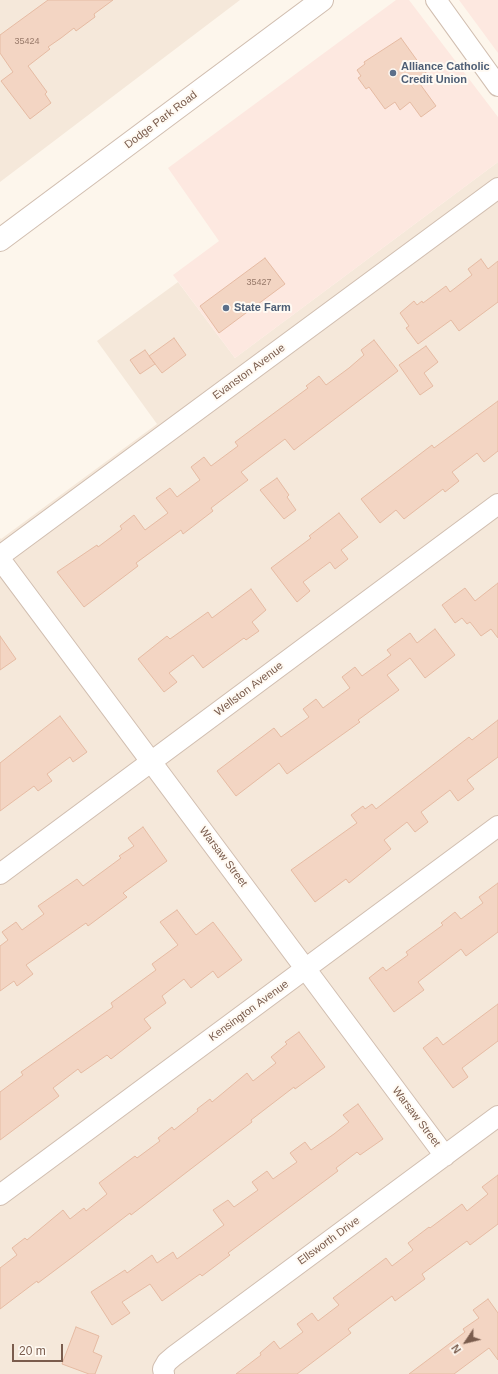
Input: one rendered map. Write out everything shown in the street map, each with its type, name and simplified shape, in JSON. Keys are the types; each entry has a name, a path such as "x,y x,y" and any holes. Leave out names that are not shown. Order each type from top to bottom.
{"street":[{"name":"Dodge Park Road","path":"0,240 322,0"},
{"path":"436,0 498,86"},
{"name":"Evanston Avenue","path":"0,558 498,188"},
{"name":"Wellston Avenue","path":"0,874 498,504"},
{"name":"Warsaw Street","path":"0,558 445,1156"},
{"name":"Kensington Avenue","path":"0,1195 498,826"},
{"name":"Ellsworth Drive","path":"164,1372 167,1362 174,1356 498,1116"}],"shaded area":[{"path":"0,0 240,0 0,182"},
{"path":"396,0 409,0 498,117 498,162 235,358 173,275 219,241 168,168"},
{"path":"459,0 498,0 498,53"},
{"path":"498,162 498,1374 0,1374 0,538 1,539 157,424 97,341 178,282 235,358"}],"building":[{"path":"48,0 113,0 94,14 95,17 76,31 74,28 48,47 50,49 28,66 47,92 45,94 51,103 30,119 1,81 13,72 0,53 0,35"},
{"name":"Alliance Catholic Credit Union","path":"401,38 429,77 420,84 436,106 421,117 410,102 400,110 395,102 385,109 369,87 366,89 358,78 361,76 357,70 365,64 364,62"},
{"path":"265,258 285,284 219,333 200,306"},
{"path":"481,259 488,269 498,261 498,302 459,331 451,320 418,344 406,328 409,326 400,313 414,301 417,305 422,301 423,303 446,286 450,292 472,275 468,269"},
{"path":"174,338 186,355 162,373 149,356"},
{"path":"374,340 398,371 294,450 285,439 241,472 248,480 211,508 213,511 183,534 181,530 136,563 138,566 84,607 57,572 97,545 98,547 122,529 120,526 134,515 145,530 168,513 156,498 170,488 177,497 200,480 191,467 204,457 211,466 238,446 235,442 308,388 306,386 319,376 326,385 349,368 364,355 361,350"},
{"path":"426,346 438,362 424,373 433,386 420,395 399,365"},
{"path":"145,350 155,364 140,374 130,360"},
{"path":"498,401 498,451 484,462 477,453 452,472 459,481 445,492 443,489 404,519 396,510 380,523 361,499 432,445 434,448"},
{"path":"277,478 289,495 287,497 296,510 284,519 260,490"},
{"path":"339,513 358,537 341,550 348,559 335,569 330,562 303,582 310,591 297,602 271,568 311,538 309,536"},
{"path":"498,583 498,638 491,629 481,636 470,622 467,624 462,618 455,623 442,605 465,588 475,601"},
{"path":"251,589 266,610 252,622 259,631 246,640 244,638 203,668 193,655 169,673 177,682 164,692 138,659 167,636 170,639 208,612 212,618"},
{"path":"435,629 455,655 425,678 410,658 387,675 399,690 358,720 360,722 287,774 279,763 236,796 217,771 274,728 281,737 309,717 303,709 316,699 323,708 350,688 342,677 355,667 362,676 391,655 387,650 410,633 417,643"},
{"path":"0,636 16,659 0,670"},
{"path":"60,716 87,752 73,762 70,757 47,774 52,781 38,791 34,786 0,811 0,763"},
{"path":"498,720 498,757 467,780 474,789 458,801 450,790 421,812 428,822 415,832 407,822 384,840 391,849 349,883 346,879 315,902 291,870 357,823 351,815 363,806 365,809 372,804 376,809 469,737 472,740"},
{"path":"143,827 167,861 123,893 127,897 88,926 86,923 26,965 33,974 17,986 14,981 0,991 0,946 8,940 2,932 16,922 22,930 44,914 38,906 77,879 83,886 121,858 119,856 134,846 128,838"},
{"path":"498,883 498,932 466,956 461,949 418,982 424,990 394,1012 369,978 383,967 386,971 408,955 406,952 443,925 441,923 455,912 461,919 483,903 479,897"},
{"path":"177,910 196,935 213,922 242,960 218,978 213,971 191,988 184,979 162,996 166,1003 144,1019 151,1028 111,1059 107,1055 81,1073 78,1069 53,1088 59,1096 0,1140 0,1092 23,1075 21,1072 113,1007 111,1003 156,970 152,964 178,945 160,922"},
{"path":"498,1004 498,1041 462,1068 468,1077 453,1088 423,1048 437,1037 443,1045"},
{"path":"299,1032 325,1067 295,1089 294,1087 251,1120 252,1122 131,1215 130,1213 38,1283 37,1281 0,1309 0,1268 17,1255 12,1248 25,1238 27,1240 63,1210 70,1219 84,1208 86,1211 107,1194 99,1183 135,1156 137,1158 160,1141 158,1138 172,1127 174,1130 198,1111 197,1109 210,1099 212,1102 247,1073 253,1081 276,1063 271,1057 287,1044 285,1042"},
{"path":"358,1104 383,1139 360,1155 357,1152 336,1168 338,1171 228,1253 230,1255 202,1276 200,1274 162,1301 150,1284 122,1302 130,1313 112,1325 91,1292 125,1270 127,1273 152,1255 157,1263 173,1252 177,1259 224,1225 213,1210 228,1200 234,1207 258,1190 252,1182 267,1171 273,1179 297,1162 290,1153 305,1142 311,1150 334,1134 349,1122 343,1115"},
{"path":"498,1175 498,1224 470,1245 467,1241 422,1274 425,1279 395,1301 392,1296 348,1329 351,1333 297,1374 236,1374 261,1355 260,1353 274,1341 280,1349 303,1332 297,1324 312,1313 318,1321 339,1305 333,1298 386,1258 392,1266 413,1250 408,1243 429,1227 430,1228 462,1204 467,1211 488,1194 482,1187"},
{"path":"488,1299 498,1313 498,1360 489,1348 454,1374 409,1374 465,1332 463,1329 479,1318 473,1310"},
{"path":"76,1327 99,1336 93,1352 102,1356 95,1374 89,1374 62,1364"}],"place":[{"name":"Alliance Catholic Credit Union","path":"393,73"},
{"name":"State Farm","path":"226,308"}]}
